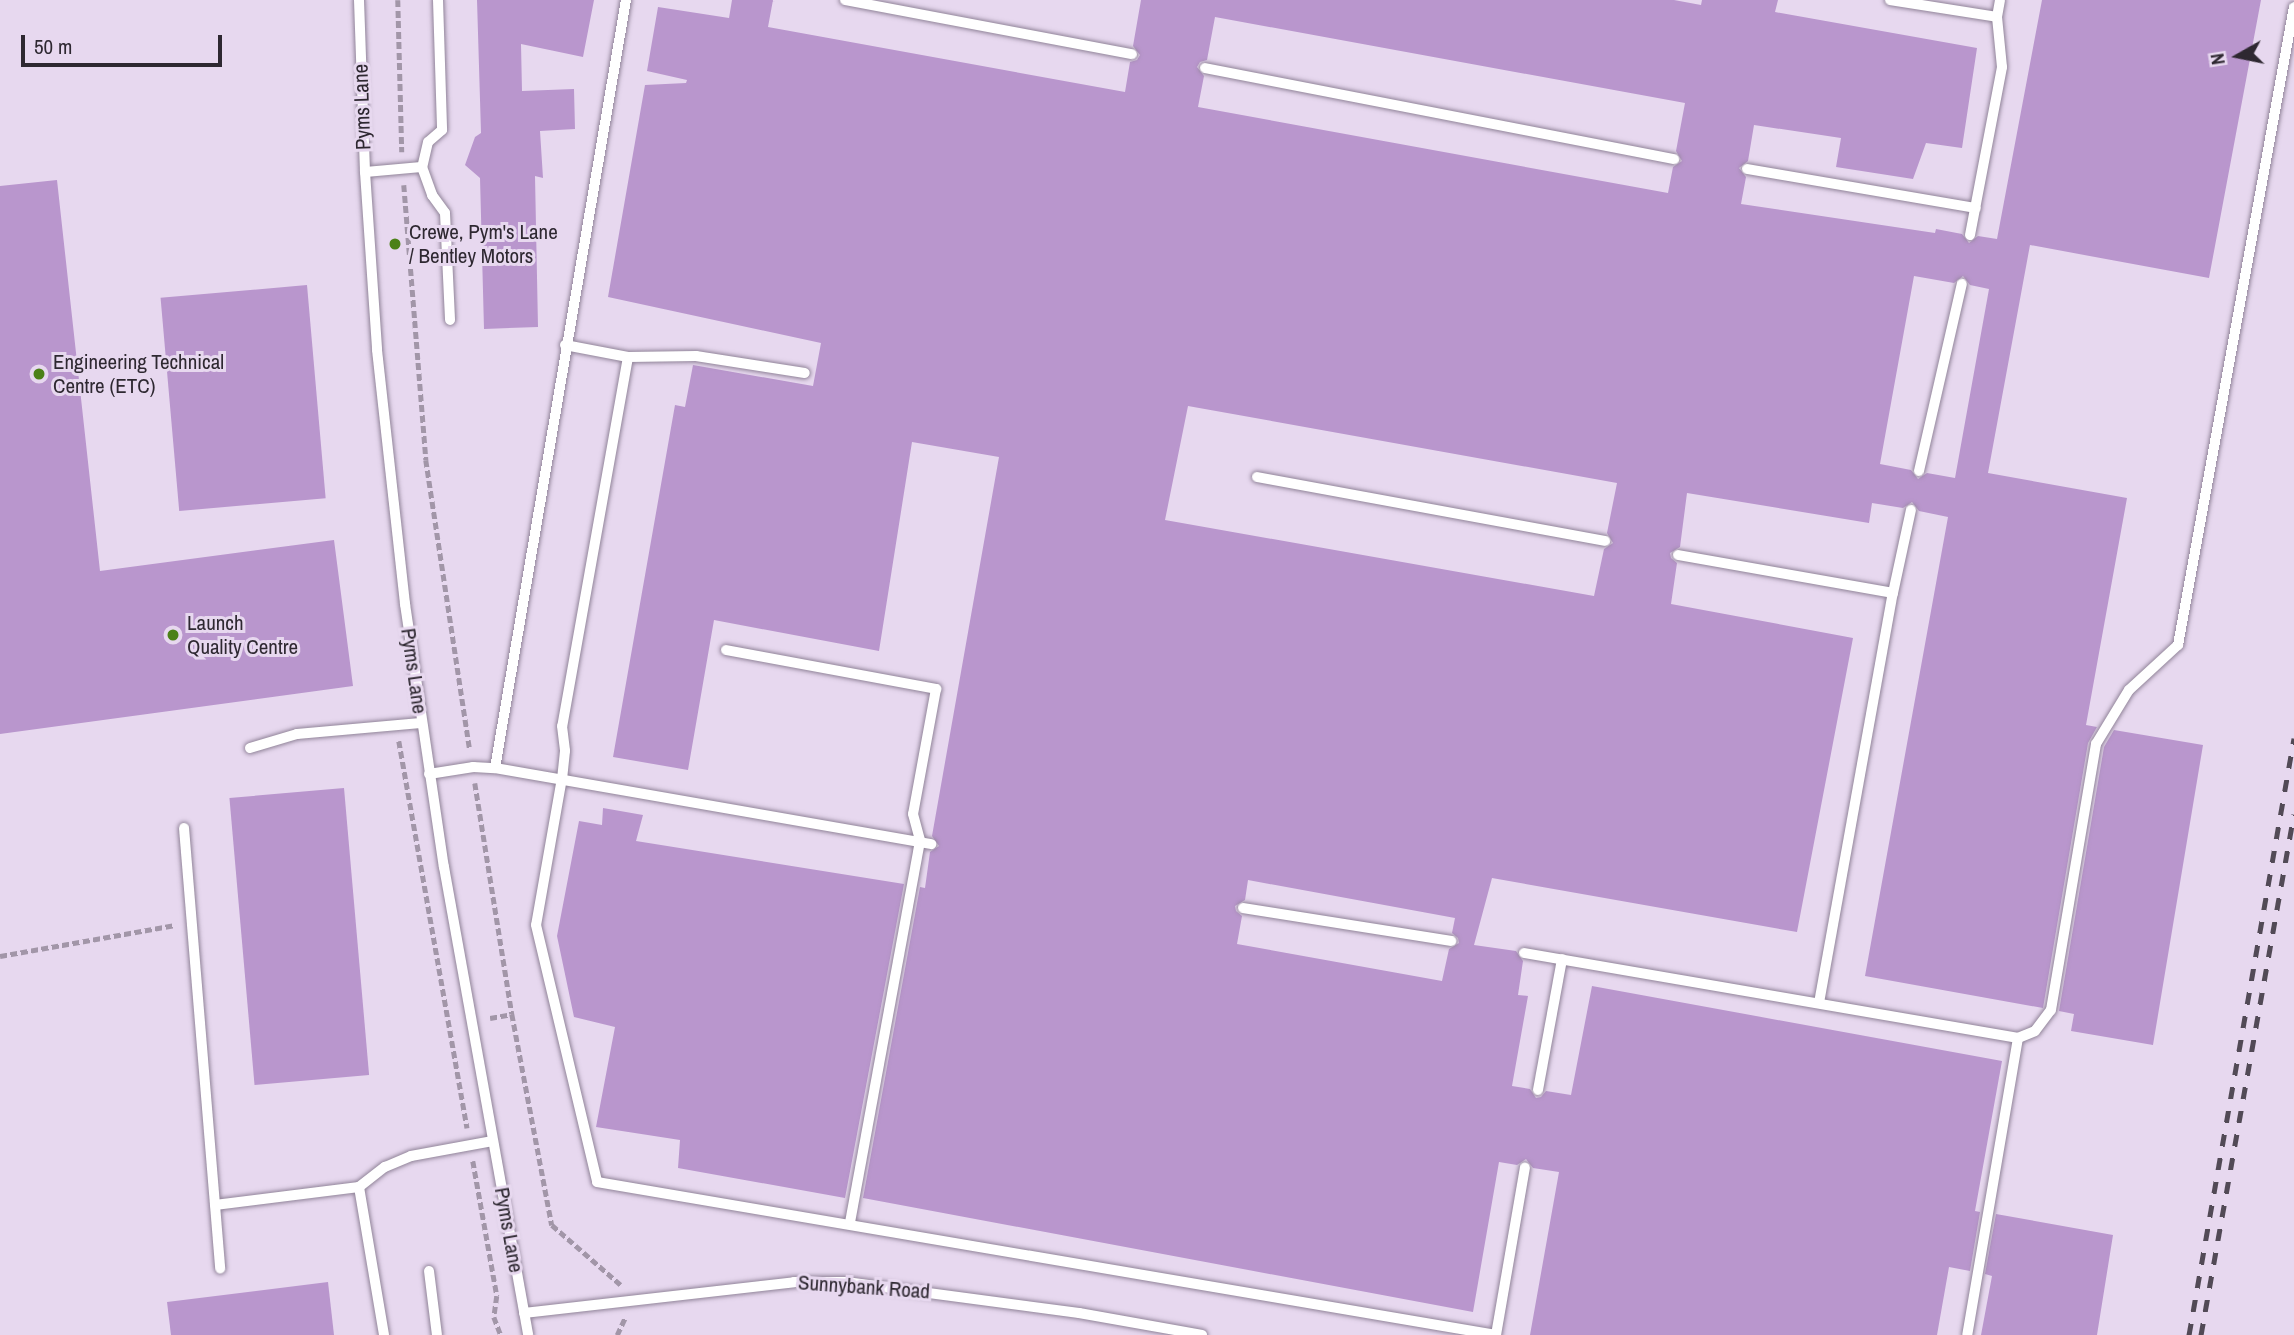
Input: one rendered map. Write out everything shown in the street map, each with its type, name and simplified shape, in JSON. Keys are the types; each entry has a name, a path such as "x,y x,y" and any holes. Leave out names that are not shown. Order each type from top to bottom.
{"lane":[{"name":"Pyms Lane","path":"359,0 365,172 388,472 429,774 528,1335"},
{"path":"438,0 442,130 428,142 422,167 432,195 445,214 450,320"},
{"path":"495,768 565,345 626,0"},
{"path":"845,0 1132,54"},
{"path":"1890,0 1997,17"},
{"path":"1970,235 2002,67 1997,17 2000,0"},
{"path":"1524,953 2018,1038 2035,1031 2051,1010 2096,744 2129,690 2178,645 2294,7"},
{"path":"1205,68 1674,159"},
{"path":"365,172 422,167"},
{"path":"1747,169 1976,208"},
{"path":"1919,471 1962,284"},
{"path":"565,345 628,357 696,356 804,373"},
{"path":"628,357 562,726 565,751 562,778 536,925 597,1182 1496,1335 1525,1167"},
{"path":"1256,477 1605,541"},
{"path":"1819,1003 1893,593 1911,510"},
{"path":"1678,555 1893,593"},
{"path":"726,650 936,689 913,814 925,843 850,1223"},
{"path":"250,748 297,734 421,723"},
{"path":"429,774 495,768 925,843"},
{"path":"184,828 220,1269"},
{"path":"1243,908 1451,941"},
{"path":"1538,1090 1562,959"},
{"path":"1967,1335 2018,1038"},
{"path":"215,1205 359,1187 385,1167 411,1156 493,1141"},
{"path":"359,1187 384,1335"},
{"path":"429,1271 437,1335"},
{"name":"Sunnybank Road","path":"524,1313 623,1299 794,1282 846,1282 1079,1313 1202,1335"}],"path":[{"path":"398,0 402,170 426,460 512,1014 552,1225 621,1284 626,1322 617,1335"},
{"path":"397,725 497,1296 494,1317 501,1335"},
{"path":"0,956 192,922"}],"building":[{"path":"477,0 594,0 583,57 521,44 522,91 574,89 575,129 540,131 543,178 535,176 538,327 484,329 480,178 465,165 475,137 481,133"},
{"path":"732,0 773,0 768,27 1125,92 1130,62 1137,60 1140,55 1133,46 1141,0 1674,0 1701,5 1702,0 1778,0 1775,12 1977,48 1962,148 1926,143 1913,179 1836,167 1841,138 1754,125 1748,161 1739,168 1746,177 1741,204 1935,233 1936,229 1962,234 1969,243 1978,236 1997,239 2042,0 2261,0 2209,278 2030,245 1988,473 2127,498 2086,725 2097,727 2088,743 2043,1008 1865,976 1948,517 1919,511 1912,502 1903,508 1872,503 1869,523 1687,493 1680,547 1670,553 1677,563 1671,604 1853,638 1797,932 1492,878 1474,945 1516,951 1523,961 1518,995 1528,996 1512,1086 1530,1089 1536,1098 1546,1091 1571,1095 1592,986 2002,1061 1975,1211 1980,1212 1970,1271 1949,1267 1937,1335 1530,1335 1559,1172 1533,1168 1526,1159 1517,1165 1499,1162 1473,1312 863,1198 920,887 925,888 930,852 939,846 932,836 999,457 912,442 879,651 714,620 688,770 613,757 675,405 685,407 693,365 813,386 821,343 608,297 645,85 686,83 687,80 647,71 658,7 729,18","holes":["1215,17 1685,103 1676,151 1682,161 1673,167 1668,193 1198,107 1204,76 1197,67 1200,62 1207,60","1914,276 1954,283 1963,276 1970,285 1989,289 1955,478 1927,473 1918,479 1911,470 1880,464","1188,406 1617,483 1607,533 1613,543 1604,549 1594,596 1165,520","1248,880 1455,918 1452,933 1459,943 1449,949 1442,981 1237,944 1242,916 1235,906 1245,900"]},
{"name":"Launch Quality Centre","path":"57,180 100,571 334,540 353,686 0,734 0,186"},
{"path":"307,285 326,498 179,511 161,298"},
{"path":"2114,730 2203,745 2153,1045 2071,1031 2074,1014 2059,1011 2104,747"},
{"path":"344,788 369,1075 255,1085 229,798"},
{"path":"603,808 643,815 636,841 904,884 845,1198 678,1168 680,1140 596,1127 615,1027 574,1017 557,936 579,821 602,825"},
{"path":"1996,1214 2113,1235 2097,1335 1981,1335 1992,1276 1985,1274"},
{"path":"328,1282 334,1335 171,1335 167,1302"}],"railway":[{"path":"2189,1335 2294,738"},
{"path":"2201,1335 2294,814"}],"place":[{"name":"Crewe, Pym's Lane / Bentley Motors","path":"395,244"},
{"name":"Engineering Technical Centre (ETC)","path":"39,374"},
{"name":"Launch Quality Centre","path":"173,635"}]}
